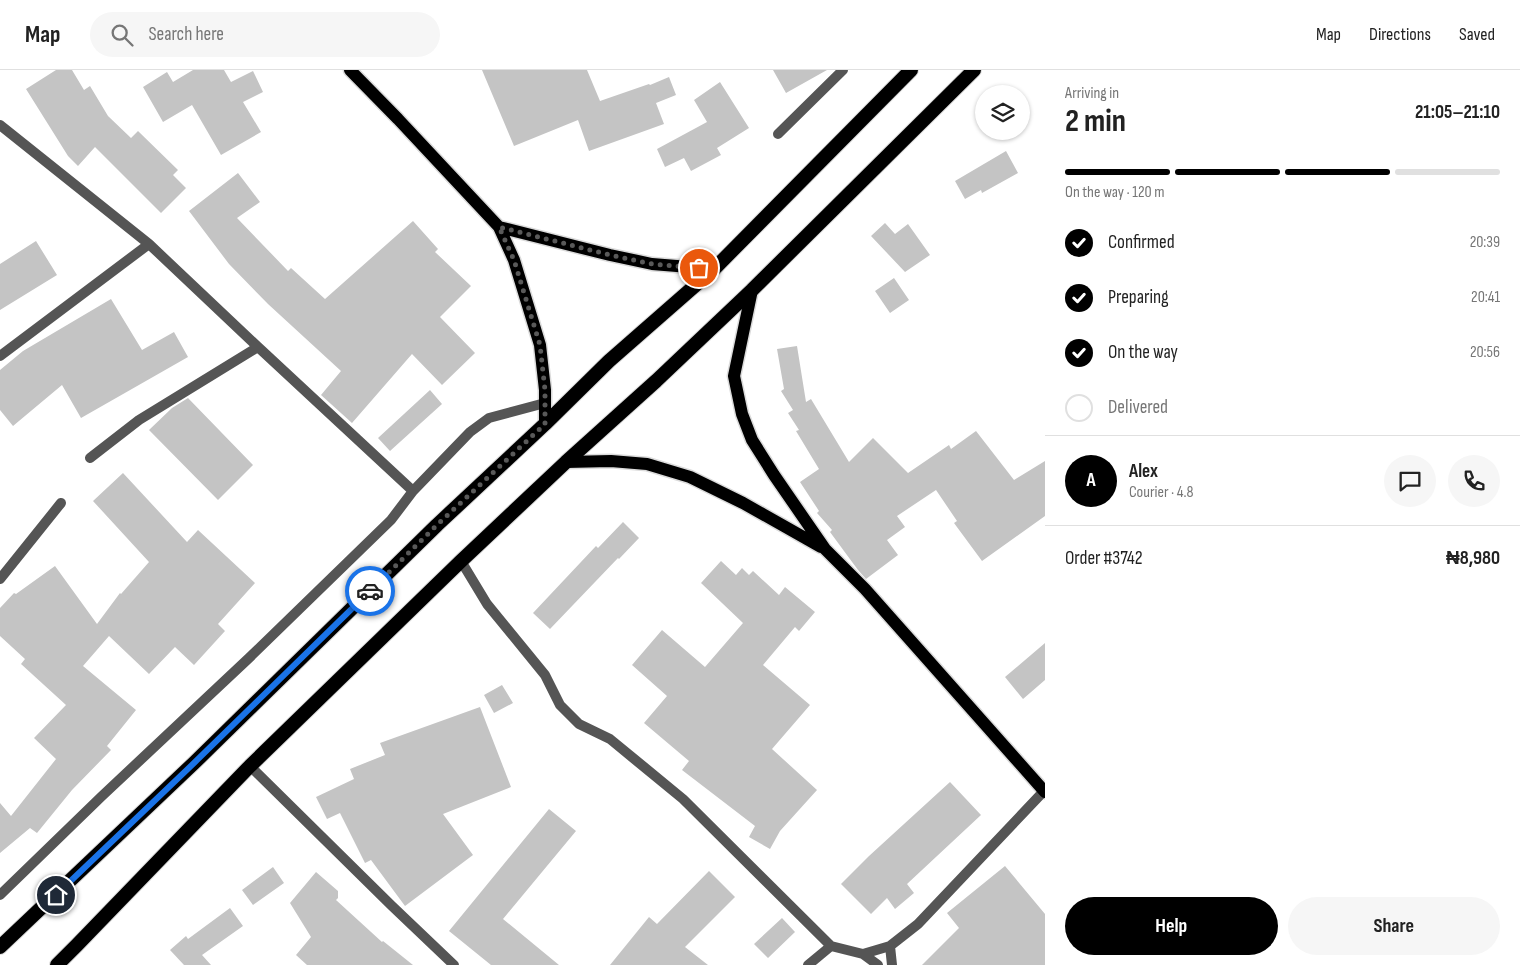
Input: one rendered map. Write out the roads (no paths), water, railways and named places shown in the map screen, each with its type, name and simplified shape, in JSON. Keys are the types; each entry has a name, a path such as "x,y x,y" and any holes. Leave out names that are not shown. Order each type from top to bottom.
{"highway":[{"path":"0,947 194,763 437,525 609,361 714,269 911,70"},
{"path":"57,965 78,946 250,766 460,561 566,462 656,382 752,290 974,70"}],"main road":[{"path":"350,70 499,227 514,260 540,345 545,424"},
{"path":"499,227 652,264 714,269"},
{"path":"752,290 734,376 742,414 752,440 825,549 865,589 1044,791"},
{"path":"566,462 611,461 647,464 690,477 743,503 825,549"}],"street":[{"path":"778,134 843,70"},
{"path":"0,125 149,244 413,491"},
{"path":"0,356 149,244"},
{"path":"90,458 139,420 258,347"},
{"path":"0,895 391,520 413,491 470,432 489,418 545,403"},
{"path":"0,579 61,503"},
{"path":"460,561 487,604 545,675 560,705 579,724 610,740 683,799 831,946 864,954 878,965"},
{"path":"250,766 385,900 454,965"},
{"path":"864,954 890,946 918,924 1044,791"},
{"path":"808,965 831,946"},
{"path":"890,946 892,965"}]}
